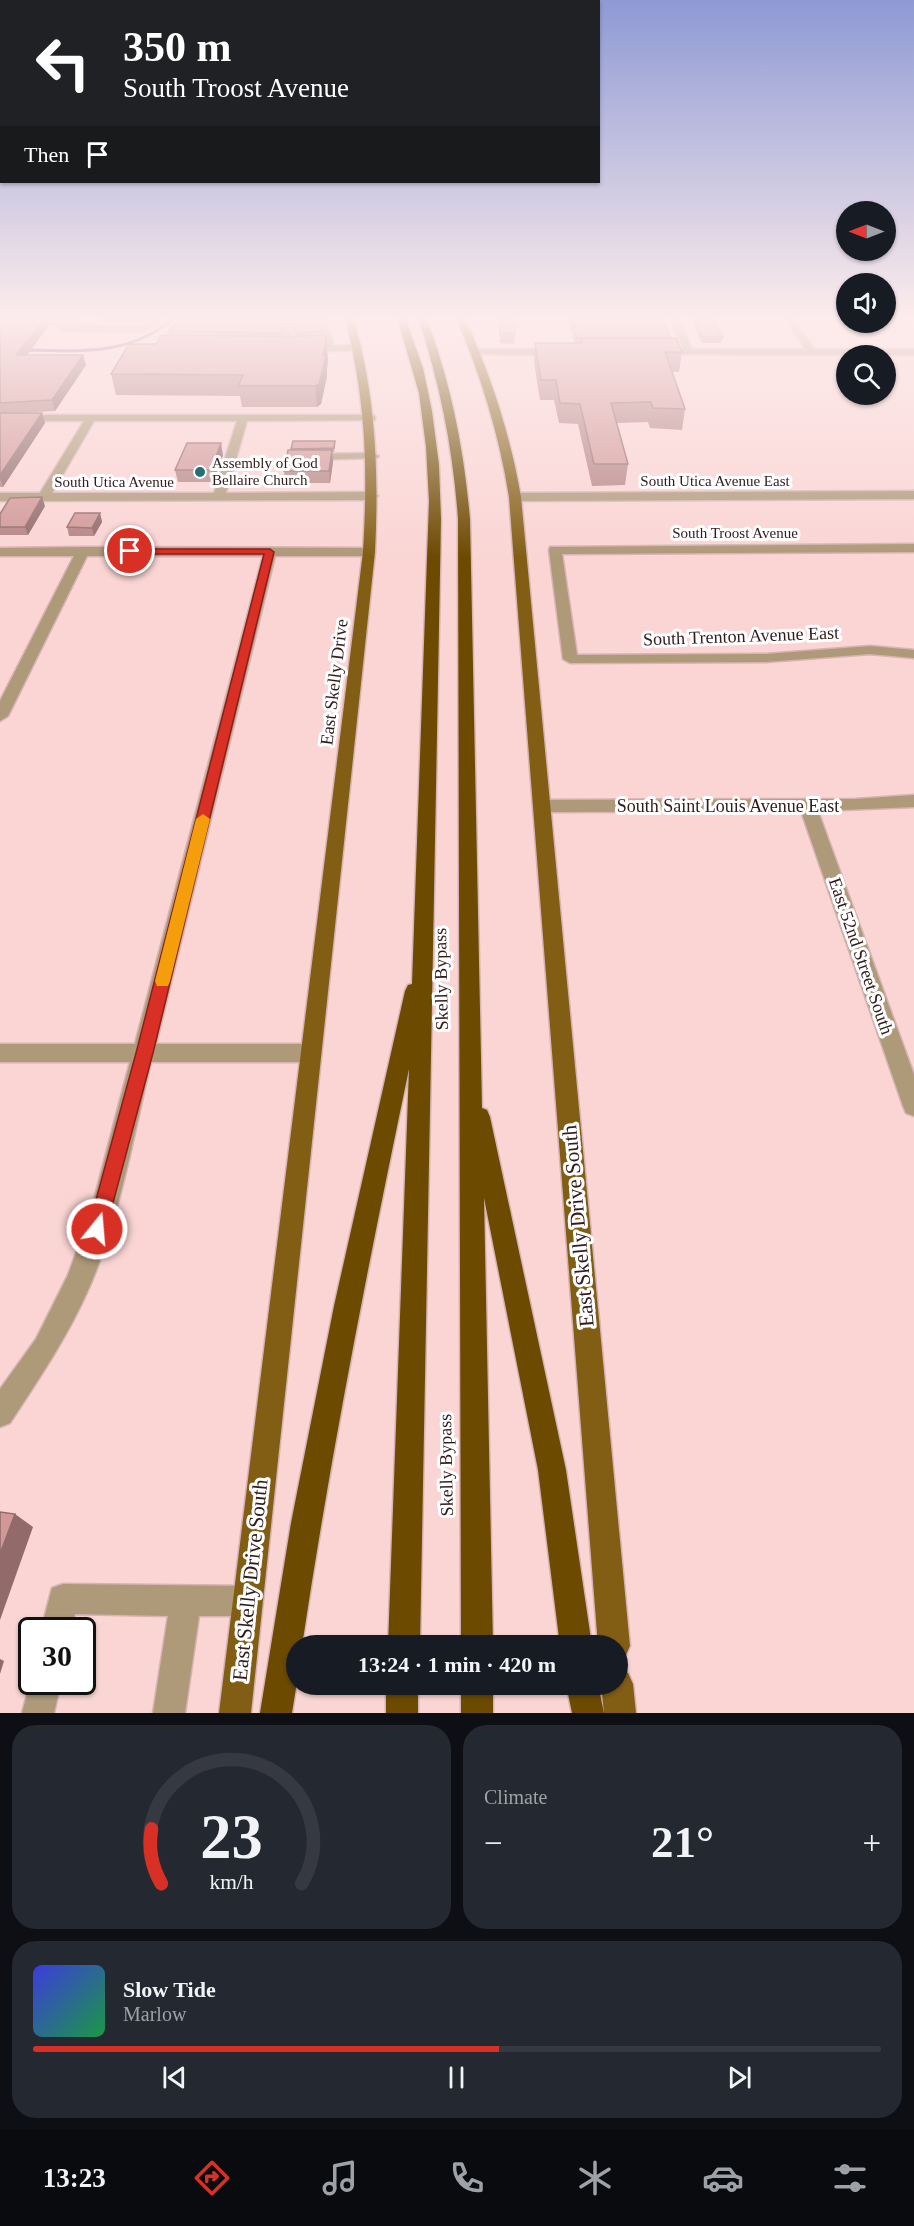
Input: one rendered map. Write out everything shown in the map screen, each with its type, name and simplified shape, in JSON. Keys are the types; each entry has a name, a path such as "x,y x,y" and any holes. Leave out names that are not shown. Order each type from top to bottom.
{"highway":[{"name":"Skelly Bypass","path":"404,1635 435,499 434,469 424,397"},
{"name":"Skelly Bypass","path":"448,397 461,472 464,519 477,1635"},
{"path":"276,1713 306,1523 345,1317 424,948"},
{"path":"471,1077 552,1470 574,1635"},
{"path":"402,1695 402,1713"},
{"path":"477,1695 477,1713"},
{"path":"584,1695 588,1713"}],"main road":[{"name":"East Skelly Drive","path":"309,1053 369,552 373,456 368,397"},
{"path":"492,397 501,424 515,497 543,806"},
{"name":"East Skelly Drive South","path":"543,806 613,1635"},
{"name":"East Skelly Drive South","path":"235,1713 309,1053"},
{"path":"619,1695 620,1713"}],"street":[{"path":"0,418 370,418"},
{"path":"44,496 92,418"},
{"path":"219,497 243,418"},
{"path":"302,457 373,456"},
{"name":"South Utica Avenue East","path":"515,497 914,495"},
{"name":"South Utica Avenue","path":"0,496 372,496"},
{"name":"South Troost Avenue","path":"570,659 555,550 914,549"},
{"path":"0,716 83,551"},
{"path":"0,552 369,552"},
{"path":"0,1413 45,1348 80,1281 103,1211 270,552"},
{"name":"South Trenton Avenue East","path":"570,659 766,658 870,650 914,654"},
{"name":"South Saint Louis Avenue East","path":"543,806 808,806 914,801"},
{"name":"East 52nd Street South","path":"808,806 914,1106"},
{"path":"0,1053 309,1053"},
{"path":"59,1617 63,1599 247,1601"},
{"path":"169,1713 186,1600"},
{"path":"38,1713 42,1695"}],"building":[{"path":"0,397 54,397 52,400 0,403"},
{"path":"559,397 681,397 685,409 653,408 651,402 611,403 628,464 594,464 580,404 560,403"},
{"path":"0,413 42,413 0,475"},
{"path":"293,441 335,441 334,448 291,449"},
{"path":"187,443 221,443 211,470 175,470"},
{"path":"288,450 332,450 329,471 284,471"},
{"path":"42,497 25,527 0,527 0,514 10,498"},
{"path":"75,513 100,513 92,528 67,527"},
{"path":"0,1512 15,1514 0,1554"}],"slow traffic":[{"path":"162,981 203,819"}],"place":[{"name":"Assembly of God Bellaire Church","path":"200,472"}],"route":[{"path":"97,1229 144,1053 270,552 130,551"}]}
